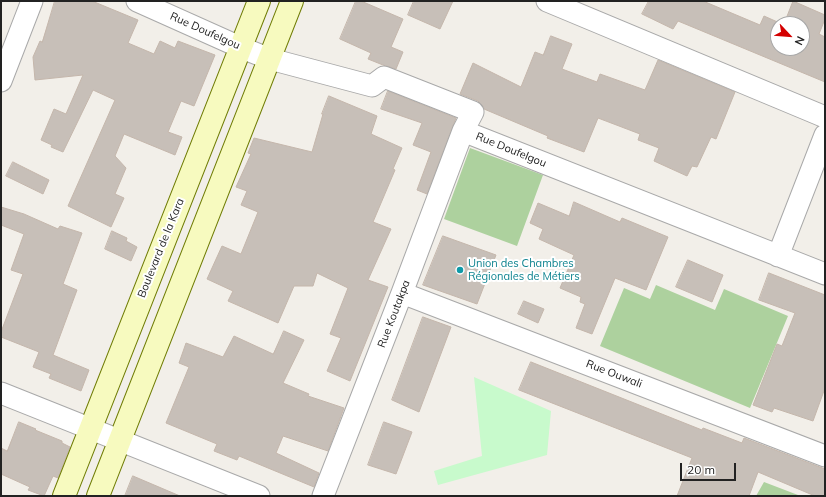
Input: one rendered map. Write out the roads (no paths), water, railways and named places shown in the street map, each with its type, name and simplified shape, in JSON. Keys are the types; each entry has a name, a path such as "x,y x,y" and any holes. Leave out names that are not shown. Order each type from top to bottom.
{"main road":[{"name":"Boulevard de la Kara","path":"64,496 242,48 259,1"},
{"path":"98,496 292,1"}],"street":[{"path":"1,81 32,1"},
{"name":"Rue Doufelgou","path":"137,1 270,59 372,86 384,77 473,112 463,131 825,274"},
{"path":"547,1 825,117"},
{"name":"Rue Koutakpa","path":"323,496 463,131"},
{"path":"778,256 825,135"},
{"name":"Rue Ouwali","path":"402,293 825,456"},
{"path":"1,393 259,496"}],"place":[{"name":"Union des Chambres Régionales de Métiers","path":"460,270"}]}
